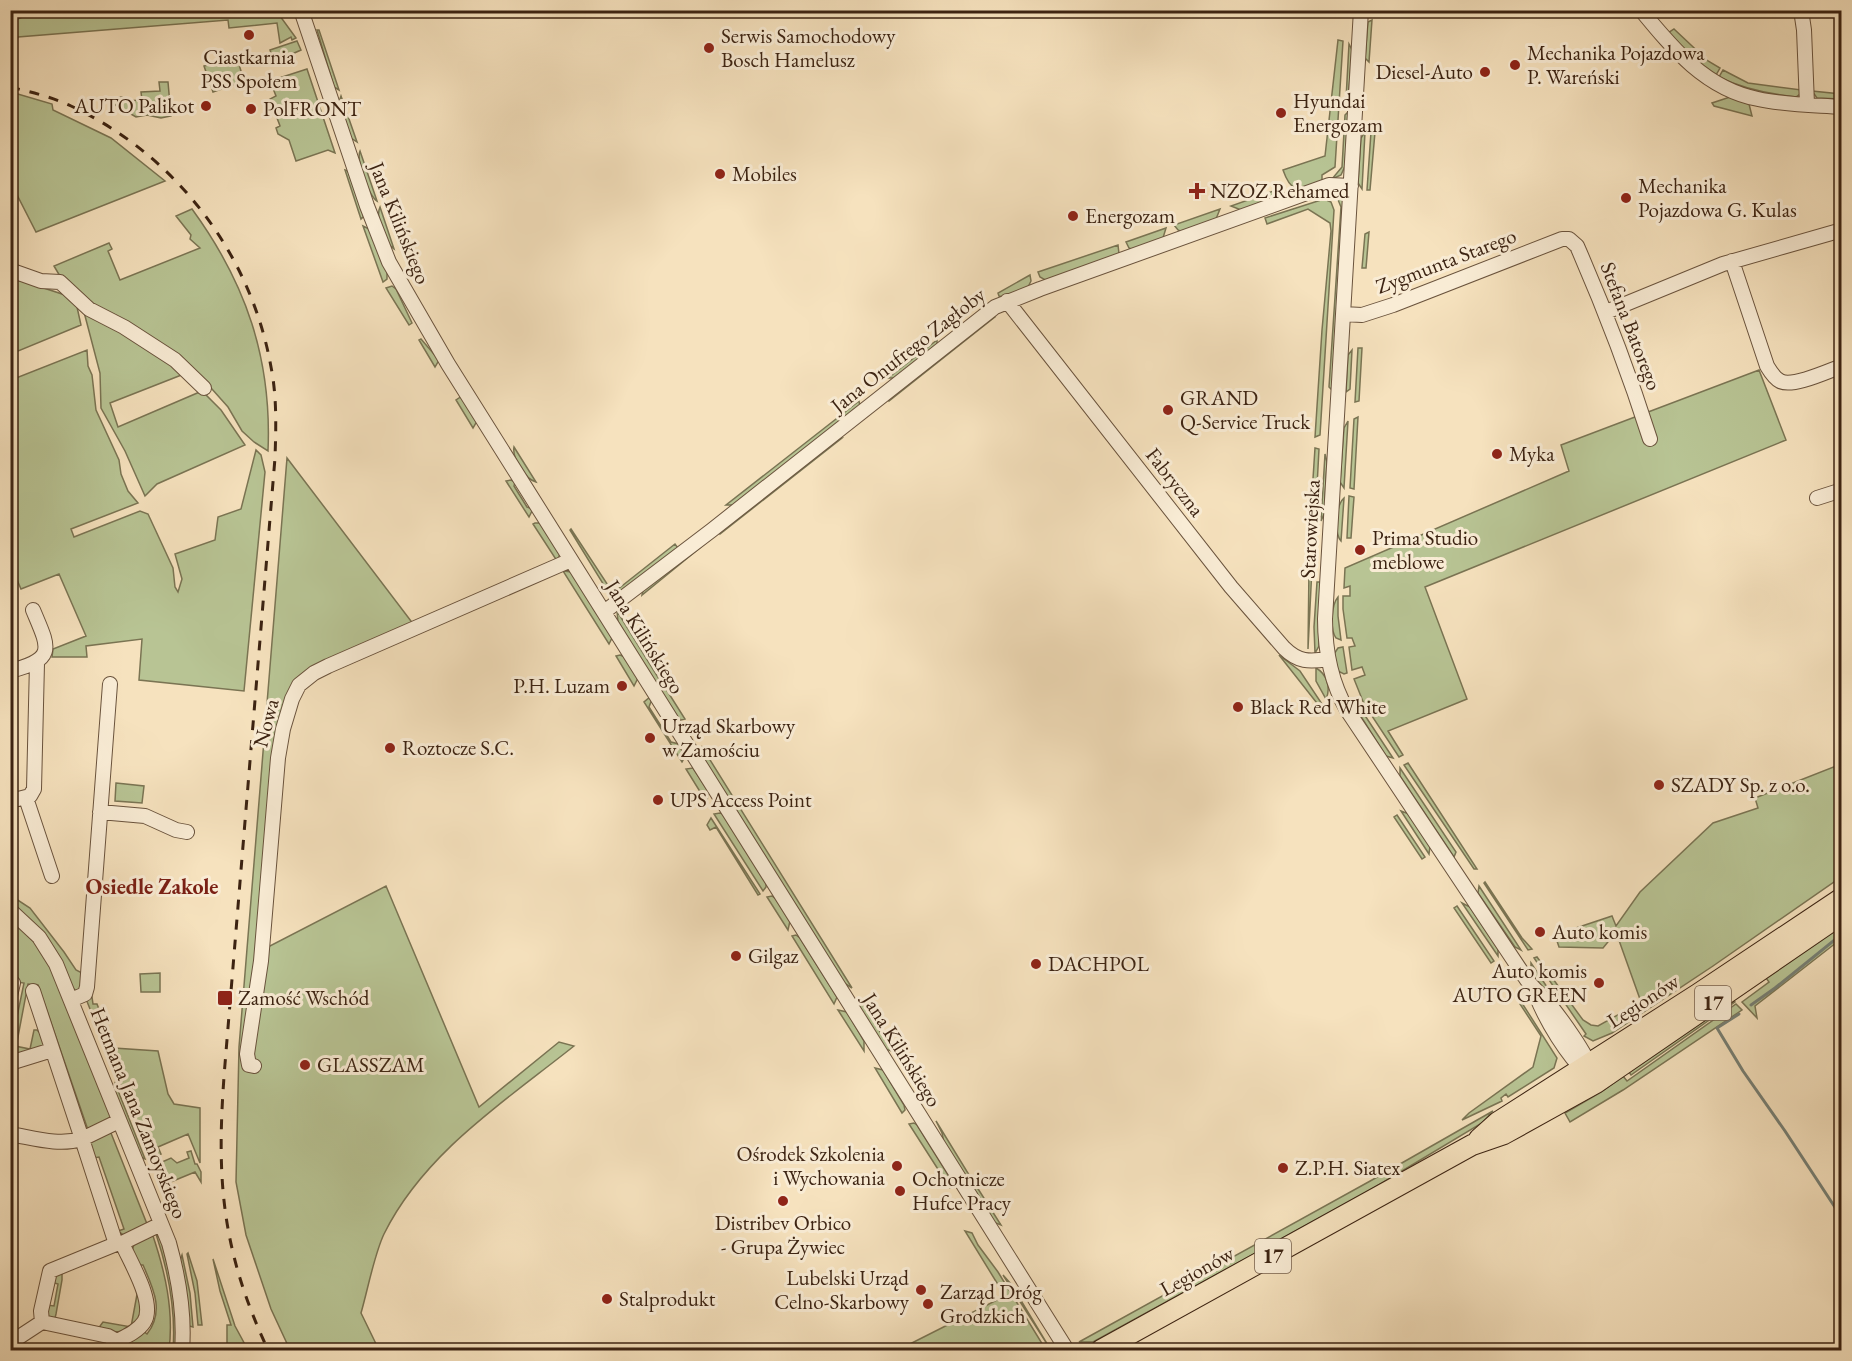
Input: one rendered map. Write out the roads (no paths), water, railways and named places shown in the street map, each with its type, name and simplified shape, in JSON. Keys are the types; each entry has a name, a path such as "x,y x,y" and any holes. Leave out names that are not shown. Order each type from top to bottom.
{"highway":[{"name":"Legionów","path":"1101,1350 1472,1145 1504,1134 1589,1072 1842,898"},
{"name":"Legionów","path":"1589,1072 1842,914"}],"street":[{"path":"10,13 15,10"},
{"name":"Jana Kilińskiego","path":"301,10 367,206 393,271 448,364 1067,1350"},
{"name":"Starowiejska","path":"1361,10 1325,620 1328,658 1336,686 1347,710 1535,990 1542,1010 1589,1072"},
{"path":"1641,10 1676,52 1711,80 1749,97 1842,107"},
{"path":"1801,10 1807,104"},
{"name":"Jana Onufrego Zagłoby","path":"604,612 712,530 984,314 1007,301 1329,185 1351,186"},
{"path":"1606,312 1732,261 1842,230"},
{"name":"Zygmunta Starego","path":"1343,314 1362,315 1393,306 1562,239"},
{"name":"Stefana Batorego","path":"1562,239 1569,239 1578,246 1632,380 1650,439"},
{"path":"1732,261 1767,366 1780,381 1801,380 1842,366"},
{"path":"10,270 41,281 60,282 89,309 124,327 175,360 204,388"},
{"name":"Fabryczna","path":"1007,301 1231,587 1284,648 1293,656 1304,661 1328,658"},
{"path":"1817,498 1842,489"},
{"name":"Nowa","path":"254,1066 249,1065 247,1054 261,961 278,758 286,719 299,685 314,673 328,666 571,560"},
{"path":"10,671 37,663 44,654 46,643 33,610"},
{"path":"10,801 26,798 33,793 35,783 37,663"},
{"path":"71,1000 85,994 87,987 110,684"},
{"path":"26,798 52,876"},
{"path":"100,812 145,816 173,829 187,832"},
{"name":"Hetmana Jana Zamoyskiego","path":"10,910 39,937 56,964 169,1243 179,1282 183,1323 182,1350"},
{"path":"10,1343 42,1322 108,1336 119,1346 145,1320 147,1308 145,1296 119,1244 33,992"},
{"path":"10,1063 52,1050"},
{"path":"10,1134 70,1142 82,1139 119,1121"},
{"path":"42,1322 41,1311 50,1271 119,1244 161,1224"}],"waterway":[{"path":"1751,1005 1842,934"},
{"path":"1739,1014 1717,1028 1743,1071 1842,1218"}],"railway":[{"path":"10,87 64,103 109,127 144,152 175,180 203,213 227,248 246,285 261,325 271,367 275,401 275,458 225,1064 221,1141 225,1210 231,1244 252,1313 268,1350"}],"place":[{"name":"Ciastkarnia PSS Społem","path":"249,35"},
{"name":"Serwis Samochodowy Bosch Hamelusz","path":"709,48"},
{"name":"Mechanika Pojazdowa P. Wareński","path":"1515,65"},
{"name":"Diesel-Auto","path":"1485,72"},
{"name":"AUTO Palikot","path":"206,106"},
{"name":"PolFRONT","path":"251,109"},
{"name":"Hyundai Energozam","path":"1281,113"},
{"name":"Mobiles","path":"720,174"},
{"name":"NZOZ Rehamed","path":"1197,191"},
{"name":"Mechanika Pojazdowa G. Kulas","path":"1626,198"},
{"name":"Energozam","path":"1073,216"},
{"name":"GRAND Q-Service Truck","path":"1168,410"},
{"name":"Myka","path":"1497,454"},
{"name":"Prima Studio meblowe","path":"1360,550"},
{"name":"P.H. Luzam","path":"622,686"},
{"name":"Black Red White","path":"1238,707"},
{"name":"Urząd Skarbowy w Zamościu","path":"650,738"},
{"name":"Roztocze S.C.","path":"390,748"},
{"name":"SZADY Sp. z o.o.","path":"1659,785"},
{"name":"UPS Access Point","path":"658,800"},
{"name":"Auto komis","path":"1540,932"},
{"name":"Gilgaz","path":"736,956"},
{"name":"DACHPOL","path":"1036,964"},
{"name":"Auto komis AUTO GREEN","path":"1599,983"},
{"name":"Zamość Wschód","path":"225,998"},
{"name":"GLASSZAM","path":"305,1065"},
{"name":"Ośrodek Szkolenia i Wychowania","path":"897,1166"},
{"name":"Z.P.H. Siatex","path":"1283,1168"},
{"name":"Ochotnicze Hufce Pracy","path":"900,1191"},
{"name":"Distribev Orbico - Grupa Żywiec","path":"783,1201"},
{"name":"Lubelski Urząd Celno-Skarbowy","path":"921,1290"},
{"name":"Stalprodukt","path":"607,1299"},
{"name":"Zarząd Dróg Grodzkich","path":"928,1304"}],"district":[{"name":"Osiedle Zakole","path":"152,886"}]}
